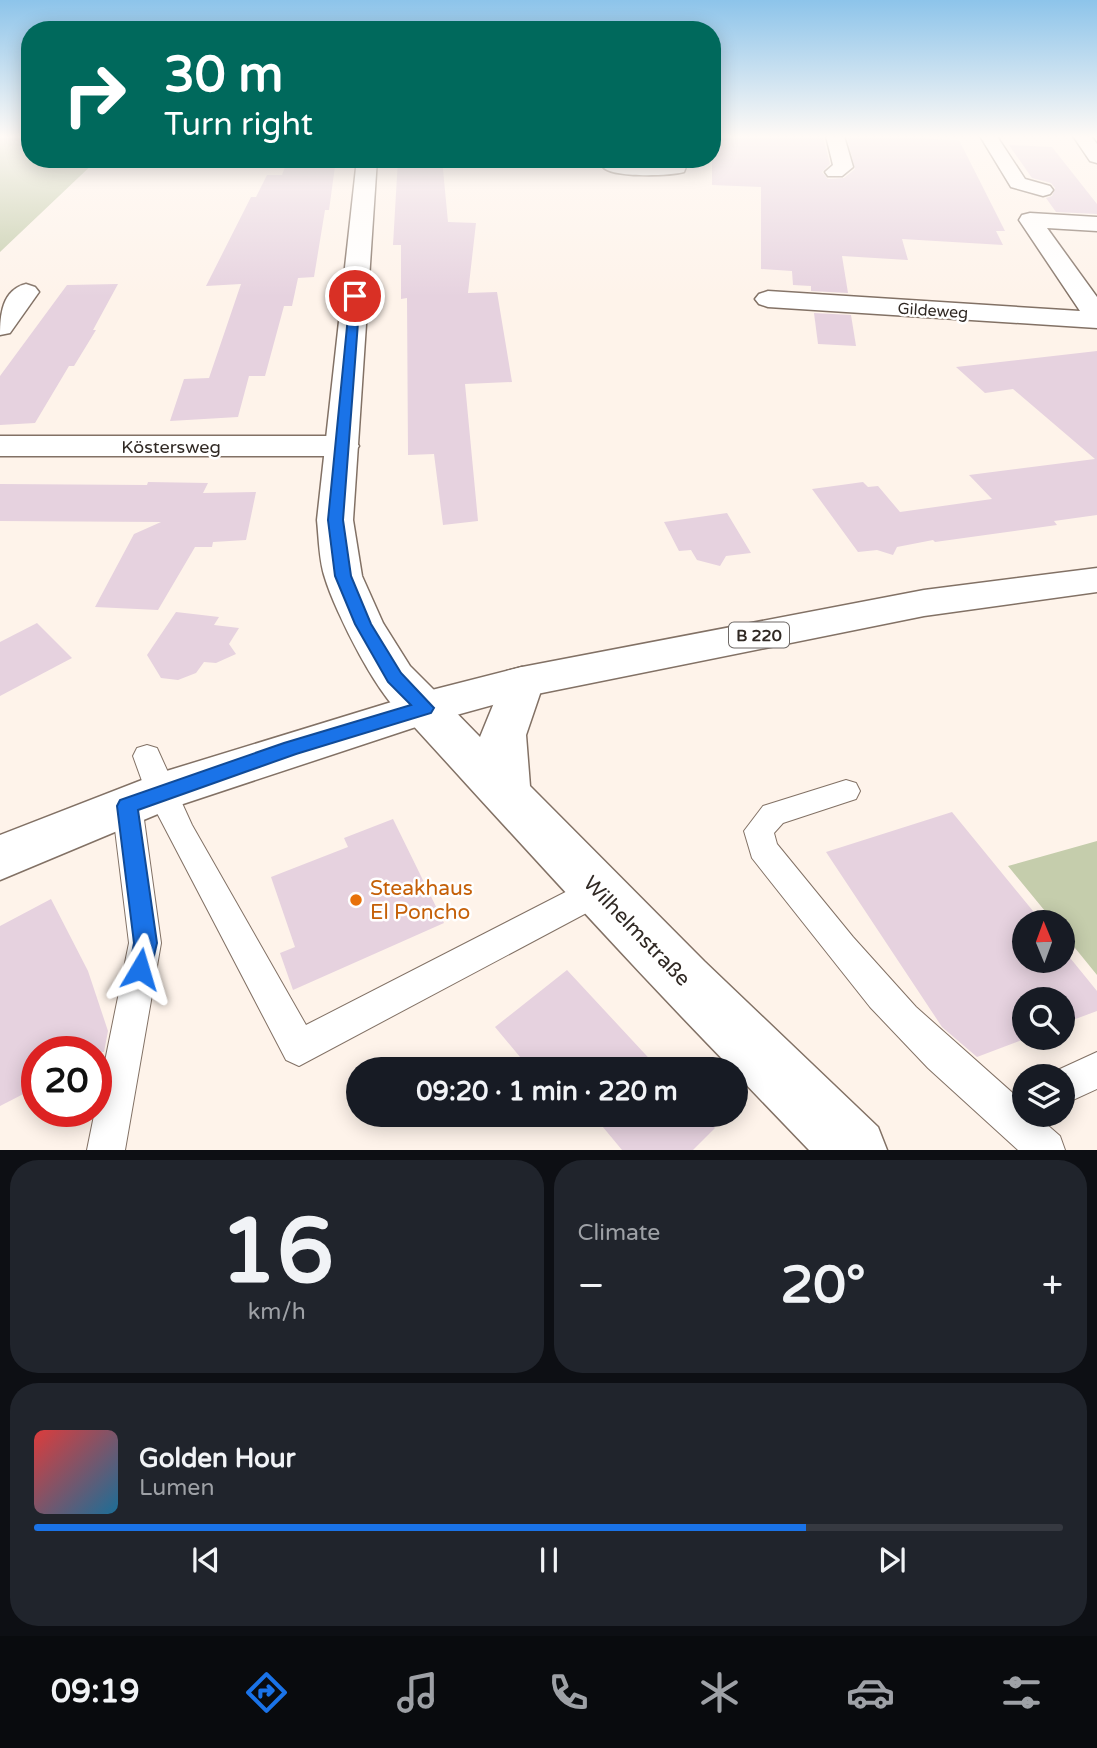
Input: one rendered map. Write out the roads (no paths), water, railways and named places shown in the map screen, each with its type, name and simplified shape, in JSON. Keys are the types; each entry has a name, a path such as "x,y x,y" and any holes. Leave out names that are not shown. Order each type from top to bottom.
{"street":[{"name":"Wilhelmstraße","path":"364,190 335,520 343,576 363,624 395,677 506,796 855,1150"},
{"name":"Gildeweg","path":"1097,224 1030,220 1097,318"},
{"path":"0,327 26,292"},
{"name":"Gildeweg","path":"768,299 1097,318"},
{"name":"Köstersweg","path":"0,446 343,446"},
{"name":"B 220","path":"0,858 145,785 522,682 923,603 1097,580"},
{"path":"506,796 503,735 522,682"}],"lane":[{"path":"145,785 299,1048 598,891"},
{"path":"106,1150 145,943 145,785"},
{"path":"846,791 773,814 759,831 762,849 864,975 918,1032 1012,1106"},
{"path":"1075,1081 1097,1070"},
{"path":"1029,1127 1046,1150"}],"place":[{"name":"Steakhaus El Poncho","path":"356,900"}]}
